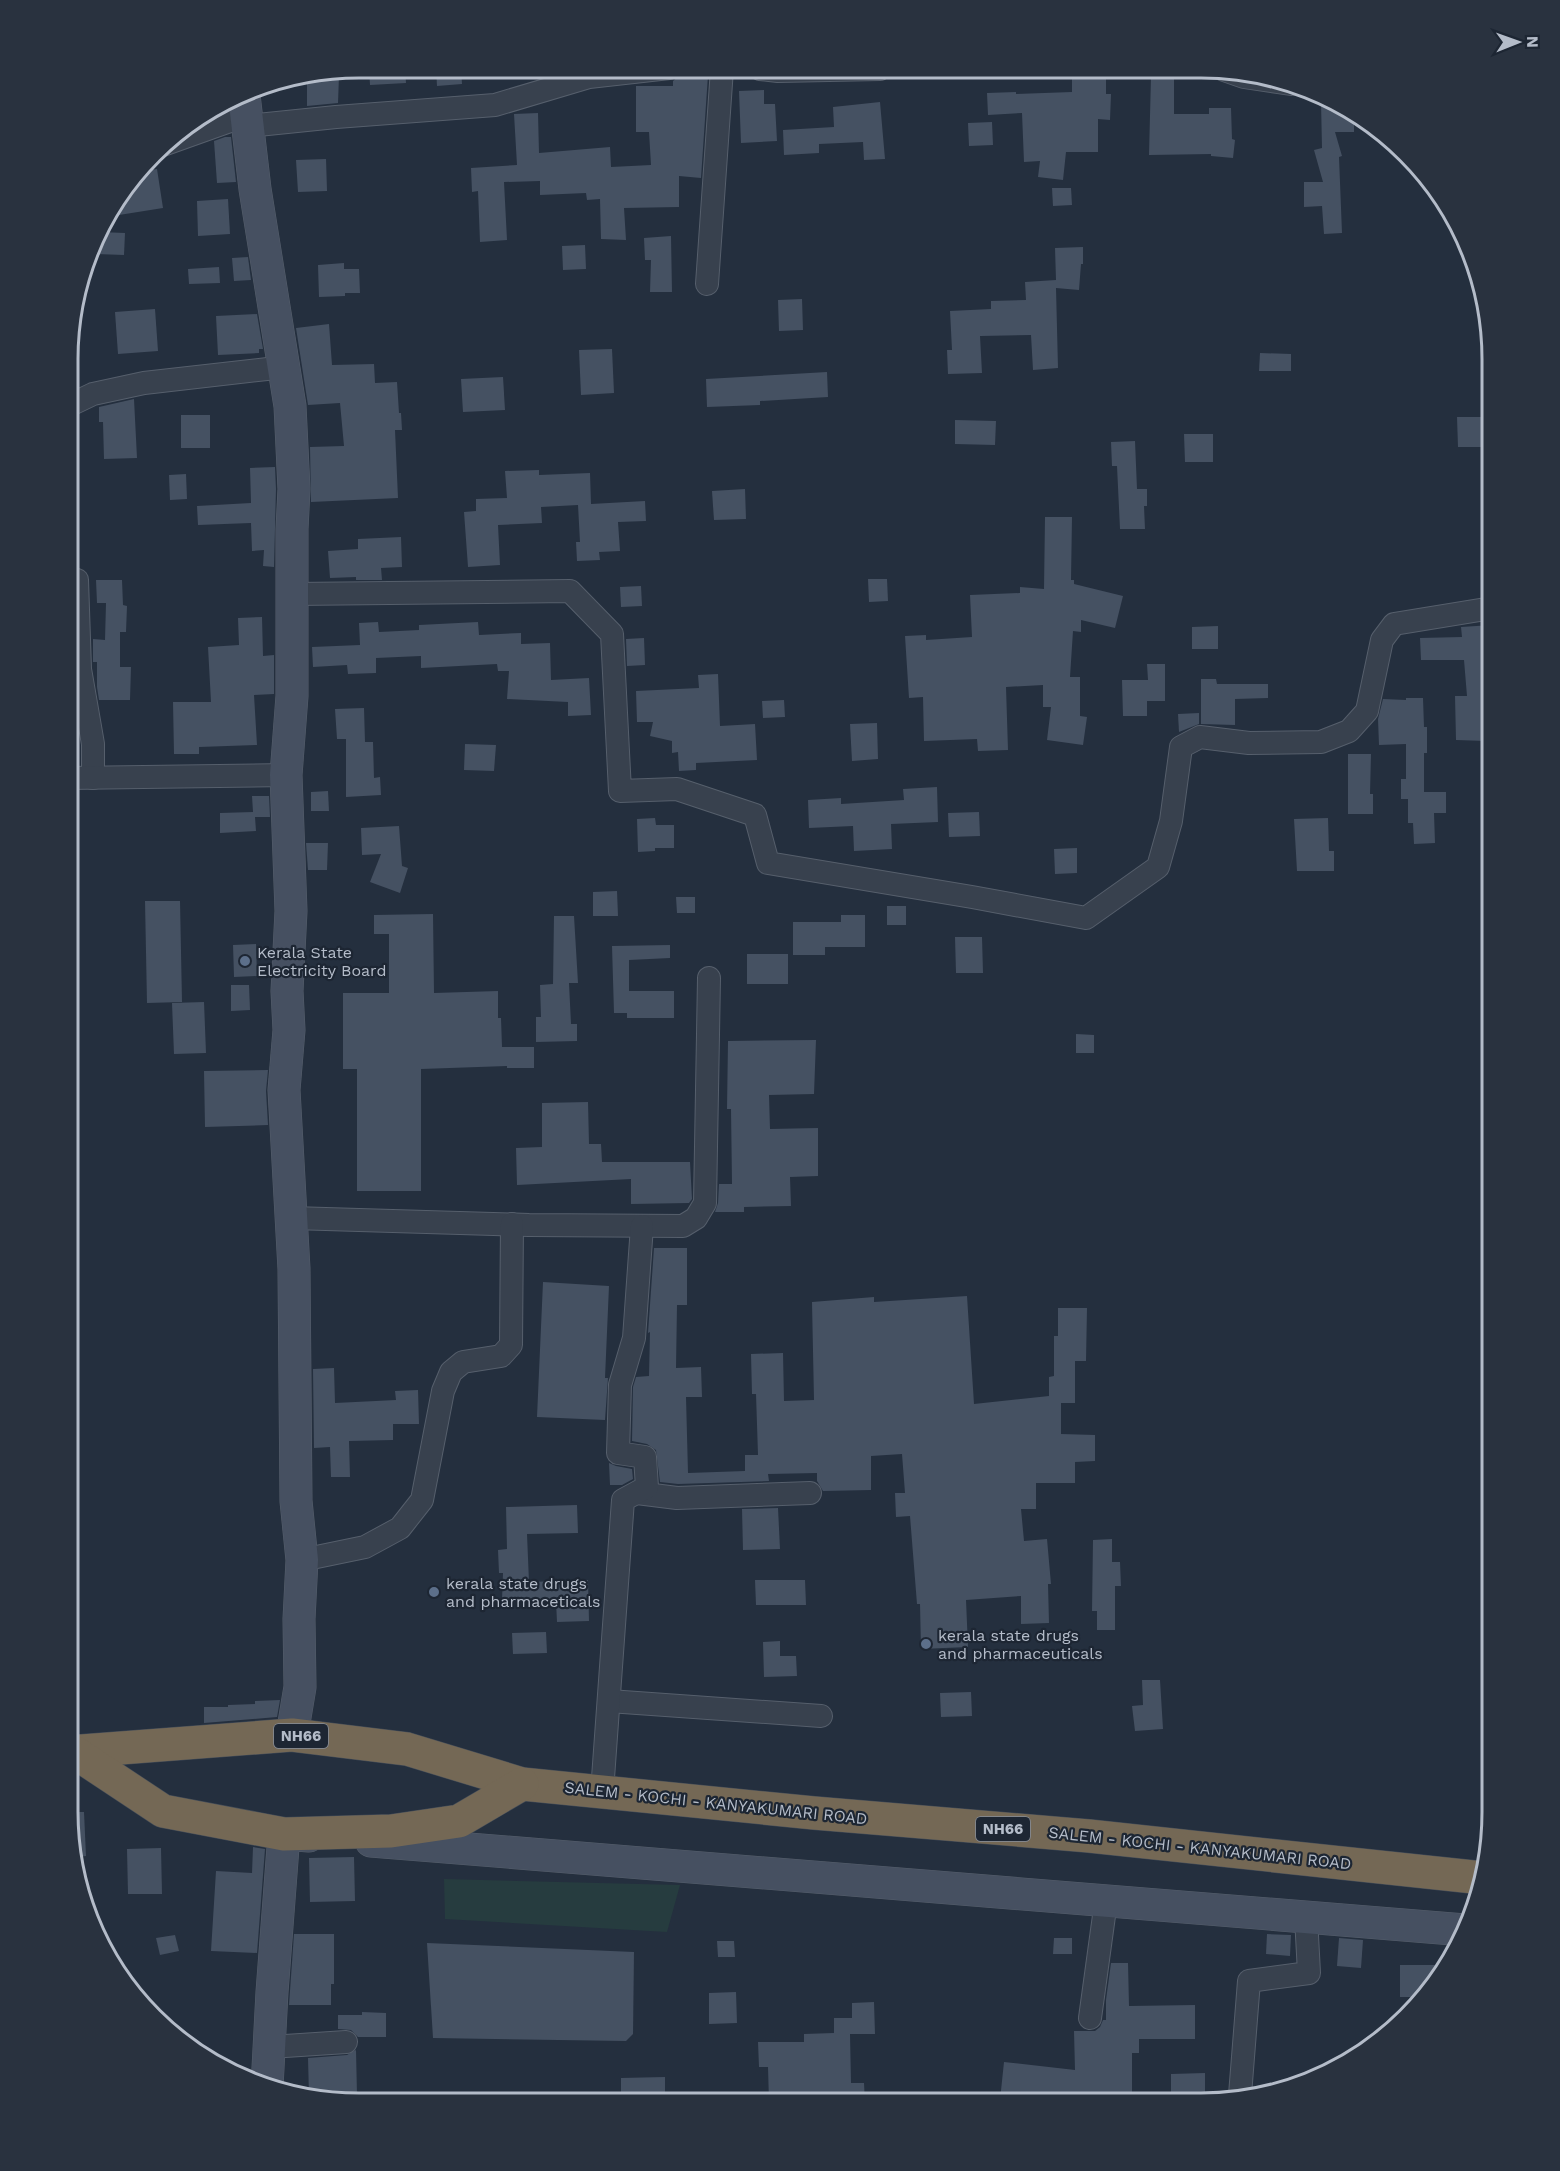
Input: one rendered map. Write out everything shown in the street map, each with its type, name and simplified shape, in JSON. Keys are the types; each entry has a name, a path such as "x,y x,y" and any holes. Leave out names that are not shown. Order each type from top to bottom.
{"highway":[{"name":"NH66","path":"78,1751 292,1735 406,1749 522,1784"},
{"path":"78,1756 163,1811 284,1834 391,1832 459,1821 522,1784"},
{"name":"SALEM - KOCHI - KANYAKUMARI ROAD","path":"522,1784 825,1814 1089,1836 1474,1877"}],"street":[{"path":"191,134 246,112 336,117 495,105 589,78"},
{"path":"706,284 721,78"},
{"path":"246,112 269,280 285,367 294,462 292,696 286,775 291,911 287,991 289,1030 284,1090 292,1218 296,1342 296,1501 302,1560 299,1619 300,1687 292,1735"},
{"path":"78,401 93,394 144,383 285,367"},
{"path":"293,594 570,591 612,634 620,791 677,789 755,814 768,863 1086,918 1158,867 1171,821 1181,747 1200,737 1249,742 1321,742 1348,730 1367,711 1382,640 1394,624 1482,610"},
{"path":"78,609 80,669 93,744 93,778"},
{"path":"78,778 286,775"},
{"path":"292,1218 683,1226 696,1218 705,1203 709,978"},
{"path":"302,1560 365,1546 400,1528 422,1500 443,1391 451,1372 463,1362 501,1356 511,1345 512,1224"},
{"path":"602,1792 623,1500 647,1487 645,1456 618,1453 620,1385 634,1338 642,1226"},
{"path":"637,1492 677,1498 810,1493"},
{"path":"609,1701 821,1716"},
{"path":"268,2078 284,1834 1456,1929"},
{"path":"1089,2018 1106,1901"},
{"path":"1240,2091 1248,1981 1309,1973 1306,1917"},
{"path":"270,2047 346,2042"}],"green space":[{"path":"444,1879 680,1885 667,1932 445,1919"}],"building":[{"path":"370,78 406,78 406,83 370,85"},
{"path":"437,78 462,78 462,84 437,86"},
{"path":"677,78 708,78 701,178 679,176 679,207 624,208 626,240 601,239 600,199 587,200 586,193 540,195 540,181 504,182 507,240 480,242 478,191 472,192 471,168 517,165 514,114 538,113 539,153 610,147 611,167 651,165 649,132 636,132 636,86 673,86 673,81"},
{"path":"1072,78 1106,78 1106,94 1111,94 1110,120 1098,119 1098,152 1066,152 1063,180 1038,177 1040,161 1024,162 1022,113 988,115 987,93 1072,92"},
{"path":"1151,78 1174,78 1174,114 1209,114 1209,108 1231,108 1232,139 1235,140 1233,158 1211,156 1211,154 1149,155"},
{"path":"339,79 338,103 307,106 307,82"},
{"path":"764,90 764,104 775,104 777,141 741,143 739,91"},
{"path":"880,102 885,159 864,160 863,142 819,144 819,153 784,155 783,130 834,127 833,107"},
{"path":"1321,105 1354,123 1354,132 1335,132 1342,156 1339,157 1342,233 1324,234 1322,206 1304,207 1304,182 1323,182 1314,150 1322,148"},
{"path":"992,122 993,145 969,146 968,123"},
{"path":"231,137 236,182 217,183 214,141"},
{"path":"326,159 327,191 298,192 296,160"},
{"path":"157,169 163,208 119,215 125,203 152,170"},
{"path":"1052,188 1071,188 1072,205 1053,206"},
{"path":"228,199 230,234 198,236 197,201"},
{"path":"108,232 125,233 124,255 98,254"},
{"path":"671,236 672,292 650,292 651,260 645,260 644,238"},
{"path":"585,245 586,269 563,270 562,246"},
{"path":"1083,247 1079,290 1056,288 1058,368 1033,370 1031,335 980,336 982,373 948,374 947,350 952,350 950,311 991,309 991,301 1026,300 1025,282 1056,280 1055,248"},
{"path":"248,257 251,280 234,281 232,258"},
{"path":"344,263 344,269 359,269 360,293 319,297 318,265"},
{"path":"219,267 220,283 189,284 188,269"},
{"path":"802,299 803,330 779,331 778,300"},
{"path":"155,309 158,351 118,354 115,312"},
{"path":"257,314 263,349 259,349 259,353 218,355 216,316"},
{"path":"329,324 332,365 374,364 375,383 397,382 402,430 395,430 398,498 311,502 310,447 344,446 340,403 308,405 296,328"},
{"path":"612,349 614,393 581,395 579,350"},
{"path":"1260,353 1291,354 1291,371 1259,371"},
{"path":"827,372 828,397 760,401 760,405 707,407 706,379"},
{"path":"503,377 505,410 463,412 461,379"},
{"path":"134,399 137,458 104,459 103,422 99,422 99,407"},
{"path":"181,415 210,415 210,448 181,448"},
{"path":"1457,417 1482,417 1482,447 1458,447"},
{"path":"955,420 996,421 995,445 955,444"},
{"path":"1184,434 1213,434 1213,462 1185,462"},
{"path":"1135,441 1137,489 1147,489 1147,506 1144,506 1145,529 1120,529 1117,466 1112,466 1111,442"},
{"path":"275,467 274,567 263,566 264,550 252,551 251,523 198,525 197,506 251,503 250,468"},
{"path":"539,470 539,475 590,473 591,504 645,501 646,521 618,522 620,551 599,552 600,560 577,561 576,542 580,542 578,505 541,507 542,523 498,525 500,565 468,567 464,512 476,511 476,499 507,498 505,471"},
{"path":"186,474 187,499 170,500 169,475"},
{"path":"745,489 746,519 714,520 712,491"},
{"path":"1045,517 1072,517 1071,580 1074,580 1074,584 1123,596 1115,628 1081,620 1081,632 1073,631 1070,677 1080,677 1080,716 1087,717 1083,745 1047,740 1051,707 1043,707 1043,685 1006,687 1008,750 978,751 977,739 924,741 923,697 909,698 905,636 926,635 926,640 972,637 970,595 1020,593 1020,587 1044,589"},
{"path":"401,537 402,567 381,568 382,580 356,580 356,577 330,578 328,551 358,549 358,539"},
{"path":"868,579 887,579 888,601 869,602"},
{"path":"96,580 122,580 123,605 127,606 126,632 120,632 120,667 131,667 130,700 99,700 97,662 93,662 93,639 105,640 106,603 97,603"},
{"path":"641,586 642,606 621,607 620,587"},
{"path":"262,617 263,656 274,655 274,694 254,695 257,745 199,747 199,754 174,754 173,702 211,702 208,647 239,645 238,618"},
{"path":"378,622 379,632 419,630 419,625 478,622 479,635 521,633 521,644 550,643 551,680 589,678 591,715 568,716 568,702 507,699 509,671 498,671 497,664 421,668 421,656 376,658 376,673 348,674 347,665 313,667 312,647 360,645 359,623"},
{"path":"1218,626 1218,649 1192,649 1192,627"},
{"path":"1482,626 1482,741 1456,740 1455,696 1467,696 1464,660 1421,660 1420,638 1462,637 1461,627"},
{"path":"644,638 645,665 627,666 626,639"},
{"path":"1147,664 1165,664 1165,701 1147,701 1147,716 1123,716 1122,680 1148,680"},
{"path":"718,674 720,726 755,724 757,760 696,763 696,770 679,771 678,752 672,753 672,741 650,736 653,722 637,722 636,691 699,688 698,675"},
{"path":"1201,679 1216,679 1217,684 1268,684 1268,698 1235,699 1235,725 1201,724"},
{"path":"1406,698 1423,698 1424,727 1427,727 1424,792 1446,792 1446,813 1434,813 1435,843 1414,844 1413,823 1408,823 1408,799 1401,799 1401,779 1406,779 1406,744 1379,745 1378,719 1383,699 1406,700"},
{"path":"784,700 785,717 763,718 762,701"},
{"path":"364,708 365,742 373,742 374,778 380,777 381,795 346,797 346,739 337,739 335,709"},
{"path":"1199,713 1199,724 1179,732 1178,714"},
{"path":"877,723 878,759 852,761 850,724"},
{"path":"465,744 496,745 494,771 464,770"},
{"path":"1348,754 1371,754 1370,794 1373,794 1373,814 1348,814"},
{"path":"937,787 938,822 891,824 892,849 854,851 853,826 809,828 808,800 841,798 841,804 904,800 903,789"},
{"path":"328,791 329,811 311,811 311,792"},
{"path":"252,796 269,796 270,817 255,817 256,831 220,833 220,813 253,812"},
{"path":"979,812 980,836 949,837 948,813"},
{"path":"655,818 656,825 674,825 674,848 655,848 655,851 638,852 637,819"},
{"path":"1328,818 1329,851 1334,851 1334,871 1297,871 1294,819"},
{"path":"399,826 402,866 408,868 400,893 370,882 381,854 362,855 361,828"},
{"path":"306,843 328,843 327,870 308,870"},
{"path":"1077,848 1077,873 1055,874 1054,849"},
{"path":"617,891 618,916 593,916 593,892"},
{"path":"676,897 695,897 695,913 677,913"},
{"path":"145,901 180,901 182,1002 147,1003"},
{"path":"887,906 906,906 906,925 887,925"},
{"path":"433,914 434,993 498,991 498,1018 501,1018 502,1047 534,1047 534,1068 507,1068 507,1066 421,1069 421,1191 357,1191 357,1069 343,1069 343,993 389,993 389,934 374,934 374,915"},
{"path":"841,915 865,915 865,947 825,947 825,955 793,955 793,922 841,922"},
{"path":"554,916 574,916 578,983 569,983 571,1024 577,1024 577,1041 536,1042 536,1017 541,1017 540,985 553,984"},
{"path":"955,937 982,937 983,973 956,973"},
{"name":"Kerala State Electricity Board","path":"256,944 257,976 234,977 233,945"},
{"path":"670,945 670,958 629,960 629,991 674,991 674,1018 627,1018 627,1013 614,1013 612,946"},
{"path":"747,954 788,954 788,984 747,984"},
{"path":"231,985 249,985 250,1010 231,1011"},
{"path":"204,1002 206,1053 174,1054 172,1003"},
{"path":"1076,1034 1094,1035 1094,1053 1076,1053"},
{"path":"816,1040 814,1094 769,1095 770,1129 818,1128 818,1176 790,1177 791,1206 744,1207 744,1212 715,1212 719,1184 732,1184 731,1109 727,1109 728,1041"},
{"path":"268,1070 266,1091 268,1125 205,1127 204,1071"},
{"path":"588,1102 589,1144 601,1144 602,1162 690,1162 692,1199 689,1203 631,1204 631,1179 517,1185 516,1148 542,1147 542,1103"},
{"path":"654,1248 687,1248 687,1305 677,1305 676,1368 701,1367 702,1397 686,1397 688,1473 745,1471 745,1455 758,1455 756,1394 752,1394 751,1354 783,1353 784,1401 814,1400 812,1302 874,1297 874,1302 967,1296 974,1404 1049,1396 1049,1377 1054,1376 1054,1336 1058,1336 1058,1308 1087,1308 1086,1361 1075,1361 1075,1403 1061,1403 1061,1434 1095,1435 1095,1461 1075,1462 1075,1483 1036,1483 1036,1509 1021,1509 1024,1541 1047,1539 1051,1584 1048,1584 1049,1623 1021,1624 1021,1596 966,1600 968,1647 921,1649 920,1604 917,1604 910,1516 896,1517 895,1493 905,1493 902,1454 871,1456 871,1490 823,1491 817,1481 817,1473 768,1474 769,1481 678,1484 660,1482 656,1450 647,1444 632,1441 633,1387 636,1377 649,1376 650,1332 648,1333"},
{"path":"543,1282 609,1286 605,1420 537,1417"},
{"path":"334,1368 335,1403 396,1400 395,1391 418,1390 419,1424 393,1424 393,1440 349,1441 350,1477 331,1477 330,1447 314,1448 313,1369"},
{"path":"609,1463 632,1469 633,1479 622,1485 610,1485"},
{"path":"577,1505 578,1533 527,1534 529,1582 588,1580 589,1621 557,1622 556,1601 502,1600 503,1573 499,1573 498,1550 507,1549 506,1507"},
{"path":"778,1508 780,1549 743,1550 742,1509"},
{"path":"1112,1539 1112,1562 1120,1562 1121,1586 1115,1586 1115,1630 1097,1630 1097,1611 1092,1611 1093,1540"},
{"path":"755,1580 805,1580 806,1605 756,1605"},
{"path":"546,1632 547,1653 513,1654 512,1633"},
{"path":"780,1641 780,1656 796,1656 797,1676 764,1677 763,1642"},
{"path":"1142,1680 1160,1680 1163,1729 1135,1731 1132,1706 1143,1705"},
{"path":"971,1692 972,1716 941,1717 940,1693"},
{"path":"280,1700 277,1717 204,1723 204,1707 228,1707 228,1705 255,1704 255,1701"},
{"path":"78,1812 84,1812 86,1856 81,1857"},
{"path":"253,1847 265,1849 257,1953 211,1951 216,1871 252,1873"},
{"path":"161,1848 162,1894 128,1894 127,1849"},
{"path":"354,1857 355,1901 310,1902 309,1858"},
{"path":"294,1934 334,1934 334,1984 331,1984 331,2005 289,2005"},
{"path":"1267,1934 1291,1935 1290,1956 1266,1954"},
{"path":"175,1935 179,1951 160,1955 156,1938"},
{"path":"1054,1938 1072,1938 1072,1954 1053,1954"},
{"path":"1339,1938 1363,1940 1361,1968 1337,1966"},
{"path":"717,1941 734,1941 735,1957 718,1957"},
{"path":"427,1943 634,1952 633,2034 626,2041 433,2038"},
{"path":"1111,1963 1128,1963 1129,2006 1195,2005 1195,2039 1139,2039 1139,2053 1132,2053 1132,2093 1001,2093 1004,2062 1075,2070 1074,2031 1095,2031 1100,2027 1103,2020 1106,2020"},
{"path":"1400,1965 1437,1965 1412,1997 1400,1997"},
{"path":"736,1992 737,2023 709,2024 709,1993"},
{"path":"874,2002 875,2034 850,2034 851,2083 864,2083 864,2093 769,2093 768,2067 759,2067 758,2042 804,2042 804,2034 834,2033 834,2018 852,2018 852,2003"},
{"path":"362,2012 386,2013 386,2037 358,2037 351,2030 338,2029 338,2015 362,2015"},
{"path":"356,2050 357,2093 309,2089 308,2058 347,2055"},
{"path":"1205,2073 1205,2093 1171,2093 1171,2074"},
{"path":"665,2077 665,2093 621,2093 621,2078"}],"place":[{"name":"Kerala State Electricity Board","path":"245,961"},
{"name":"kerala state drugs and pharmaceticals","path":"434,1592"},
{"name":"kerala state drugs and pharmaceuticals","path":"926,1644"}]}
